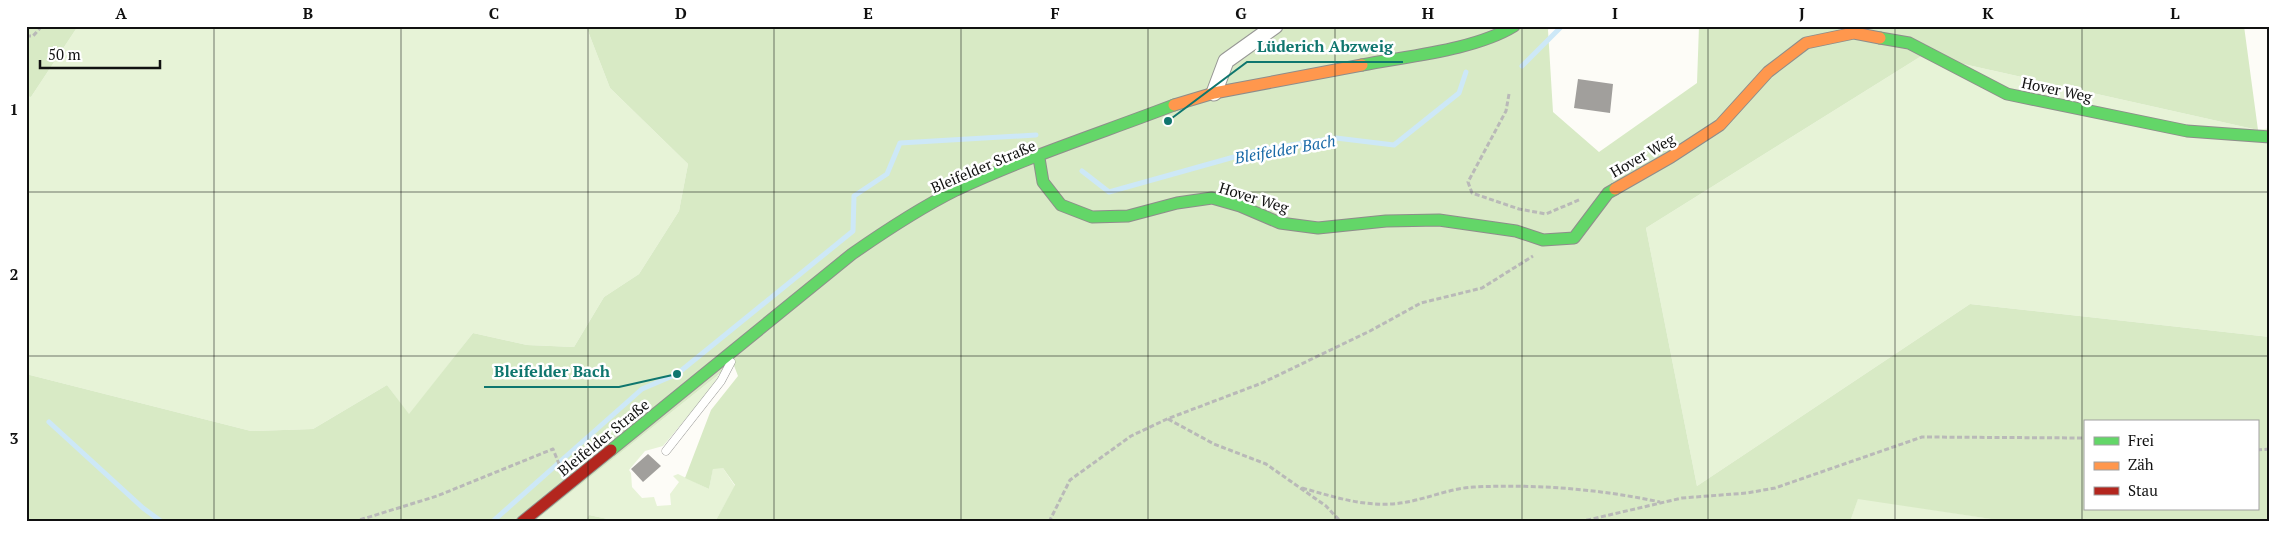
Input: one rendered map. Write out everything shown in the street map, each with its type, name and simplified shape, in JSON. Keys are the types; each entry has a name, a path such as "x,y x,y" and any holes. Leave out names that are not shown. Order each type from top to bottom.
{"street":[{"path":"1214,93 1226,60 1275,26"},
{"name":"Bleifelder Straße","path":"522,522 845,259 880,234 955,191 1177,104 1214,93 1475,42 1496,37 1514,26"},
{"name":"Hover Weg","path":"1039,158 1043,182 1061,205 1092,217 1128,216 1177,203 1212,198 1240,206 1280,223 1318,228 1386,221 1439,220 1516,231 1543,240 1574,238 1608,193 1671,157 1720,125 1768,72 1806,42 1854,33 1909,43 2007,94 2187,131 2270,137"}],"lane":[{"path":"666,451 721,381 742,342"}],"path":[{"path":"26,36 33,36 42,26"},
{"path":"1509,94 1506,111 1468,182 1472,193 1518,209 1546,214 1589,196"},
{"path":"1049,522 1070,480 1131,436 1167,419 1262,383 1370,331 1421,303 1482,288 1537,254"},
{"path":"1167,419 1214,444 1266,464 1326,506 1341,522"},
{"path":"1579,522 1682,498 1747,493 1775,488 1922,437 2084,438"},
{"path":"353,522 437,496 553,449 570,483"},
{"path":"1302,488 1358,504 1405,502 1472,487 1540,486 1617,493 1663,502"}],"green space":[{"path":"26,26 78,26 31,97 26,96"},
{"path":"78,26 586,26 610,88 688,164 679,211 639,274 604,297 574,347 527,345 473,333 409,415 387,385 313,429 251,431 26,374 26,96 31,97"},
{"path":"586,26 1550,26 1548,30 1553,112 1599,152 1697,83 1699,26 2244,26 2258,130 1923,55 1646,228 1697,486 1970,304 2270,337 2270,522 2011,522 1858,499 1850,522 715,522 735,485 723,468 713,469 709,489 685,478 711,410 738,376 733,363 534,522 26,522 26,374 251,431 313,429 387,385 409,414 473,333 527,345 574,347 604,297 639,274 679,211 688,164 610,88"},
{"path":"1923,55 2258,130 2270,128 2270,337 1970,304 1697,486 1646,228"},
{"path":"718,375 720,378 663,446 645,451 629,470 632,487 642,498 654,497 657,506 671,505 670,494 679,482 673,476 678,474 709,489 713,468 723,468 735,486 715,522 622,522 589,515 585,522 534,522"},
{"path":"1858,498 2011,522 1850,522"},
{"path":"589,515 622,522 585,522"}],"building":[{"path":"1578,79 1613,84 1610,113 1574,108"},
{"path":"648,454 661,466 643,482 631,469"}],"waterway":[{"name":"Bleifelder Bach","path":"1522,66 1562,26"},
{"name":"Bleifelder Bach","path":"1082,171 1109,192 1259,150 1336,138 1394,145 1459,93 1466,72"},
{"name":"Bleifelder Bach","path":"492,522 642,389 677,374 853,231 854,196 887,174 900,143 1036,135"},
{"path":"49,422 143,508 162,522"}],"traffic: fast":[{"path":"1362,65 1461,47 1498,34 1514,26"},
{"path":"1880,38 1909,43 2007,94 2187,131 2270,137"},
{"path":"611,450 852,254 916,212 982,178 1174,105"},
{"path":"1039,158 1043,182 1061,205 1092,217 1128,216 1177,203 1212,198 1240,206 1280,223 1318,228 1386,221 1439,220 1516,231 1543,240 1574,238 1608,193 1615,189"}],"traffic: slow":[{"path":"1615,189 1671,157 1720,125 1768,72 1806,43 1854,33 1880,38"},
{"path":"1174,105 1214,93 1362,65"}],"traffic: jam":[{"path":"522,522 611,450"}],"place":[{"name":"Lüderich Abzweig","path":"1168,121"},
{"name":"Bleifelder Bach","path":"677,374"}]}
